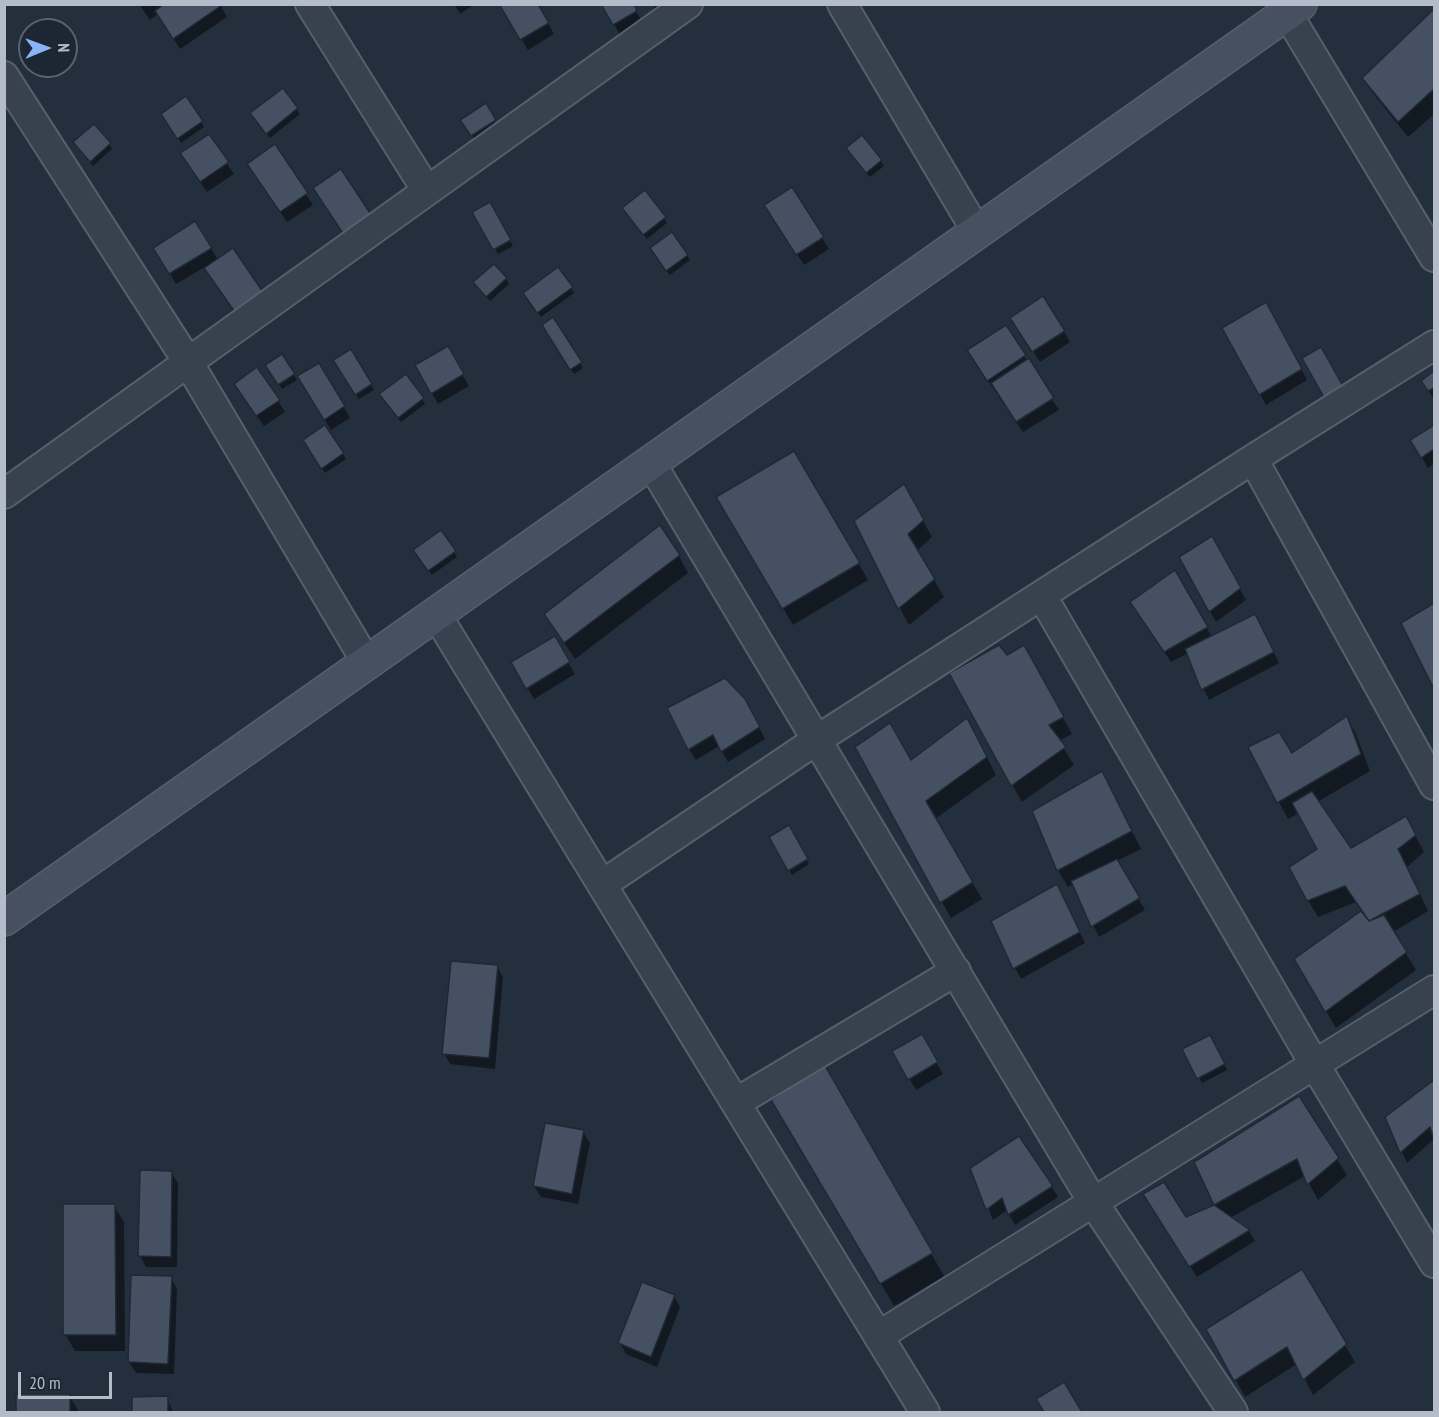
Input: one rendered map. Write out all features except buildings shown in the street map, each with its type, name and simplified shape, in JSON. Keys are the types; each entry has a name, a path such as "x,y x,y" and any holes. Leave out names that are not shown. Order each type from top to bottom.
{"main road":[{"path":"4,919 1293,9"}],"street":[{"path":"310,4 427,191"},
{"path":"4,494 688,4"},
{"path":"842,4 977,232"},
{"path":"1293,9 1434,257"},
{"path":"4,76 188,362 368,663"},
{"path":"603,884 818,739 1434,345"},
{"path":"1253,459 1434,785"},
{"path":"651,463 1093,1202 1233,1413"},
{"path":"1042,596 1315,1065 1434,1263"},
{"path":"436,614 880,1335 925,1413"},
{"path":"737,1102 956,971"},
{"path":"880,1335 1434,990"}]}
